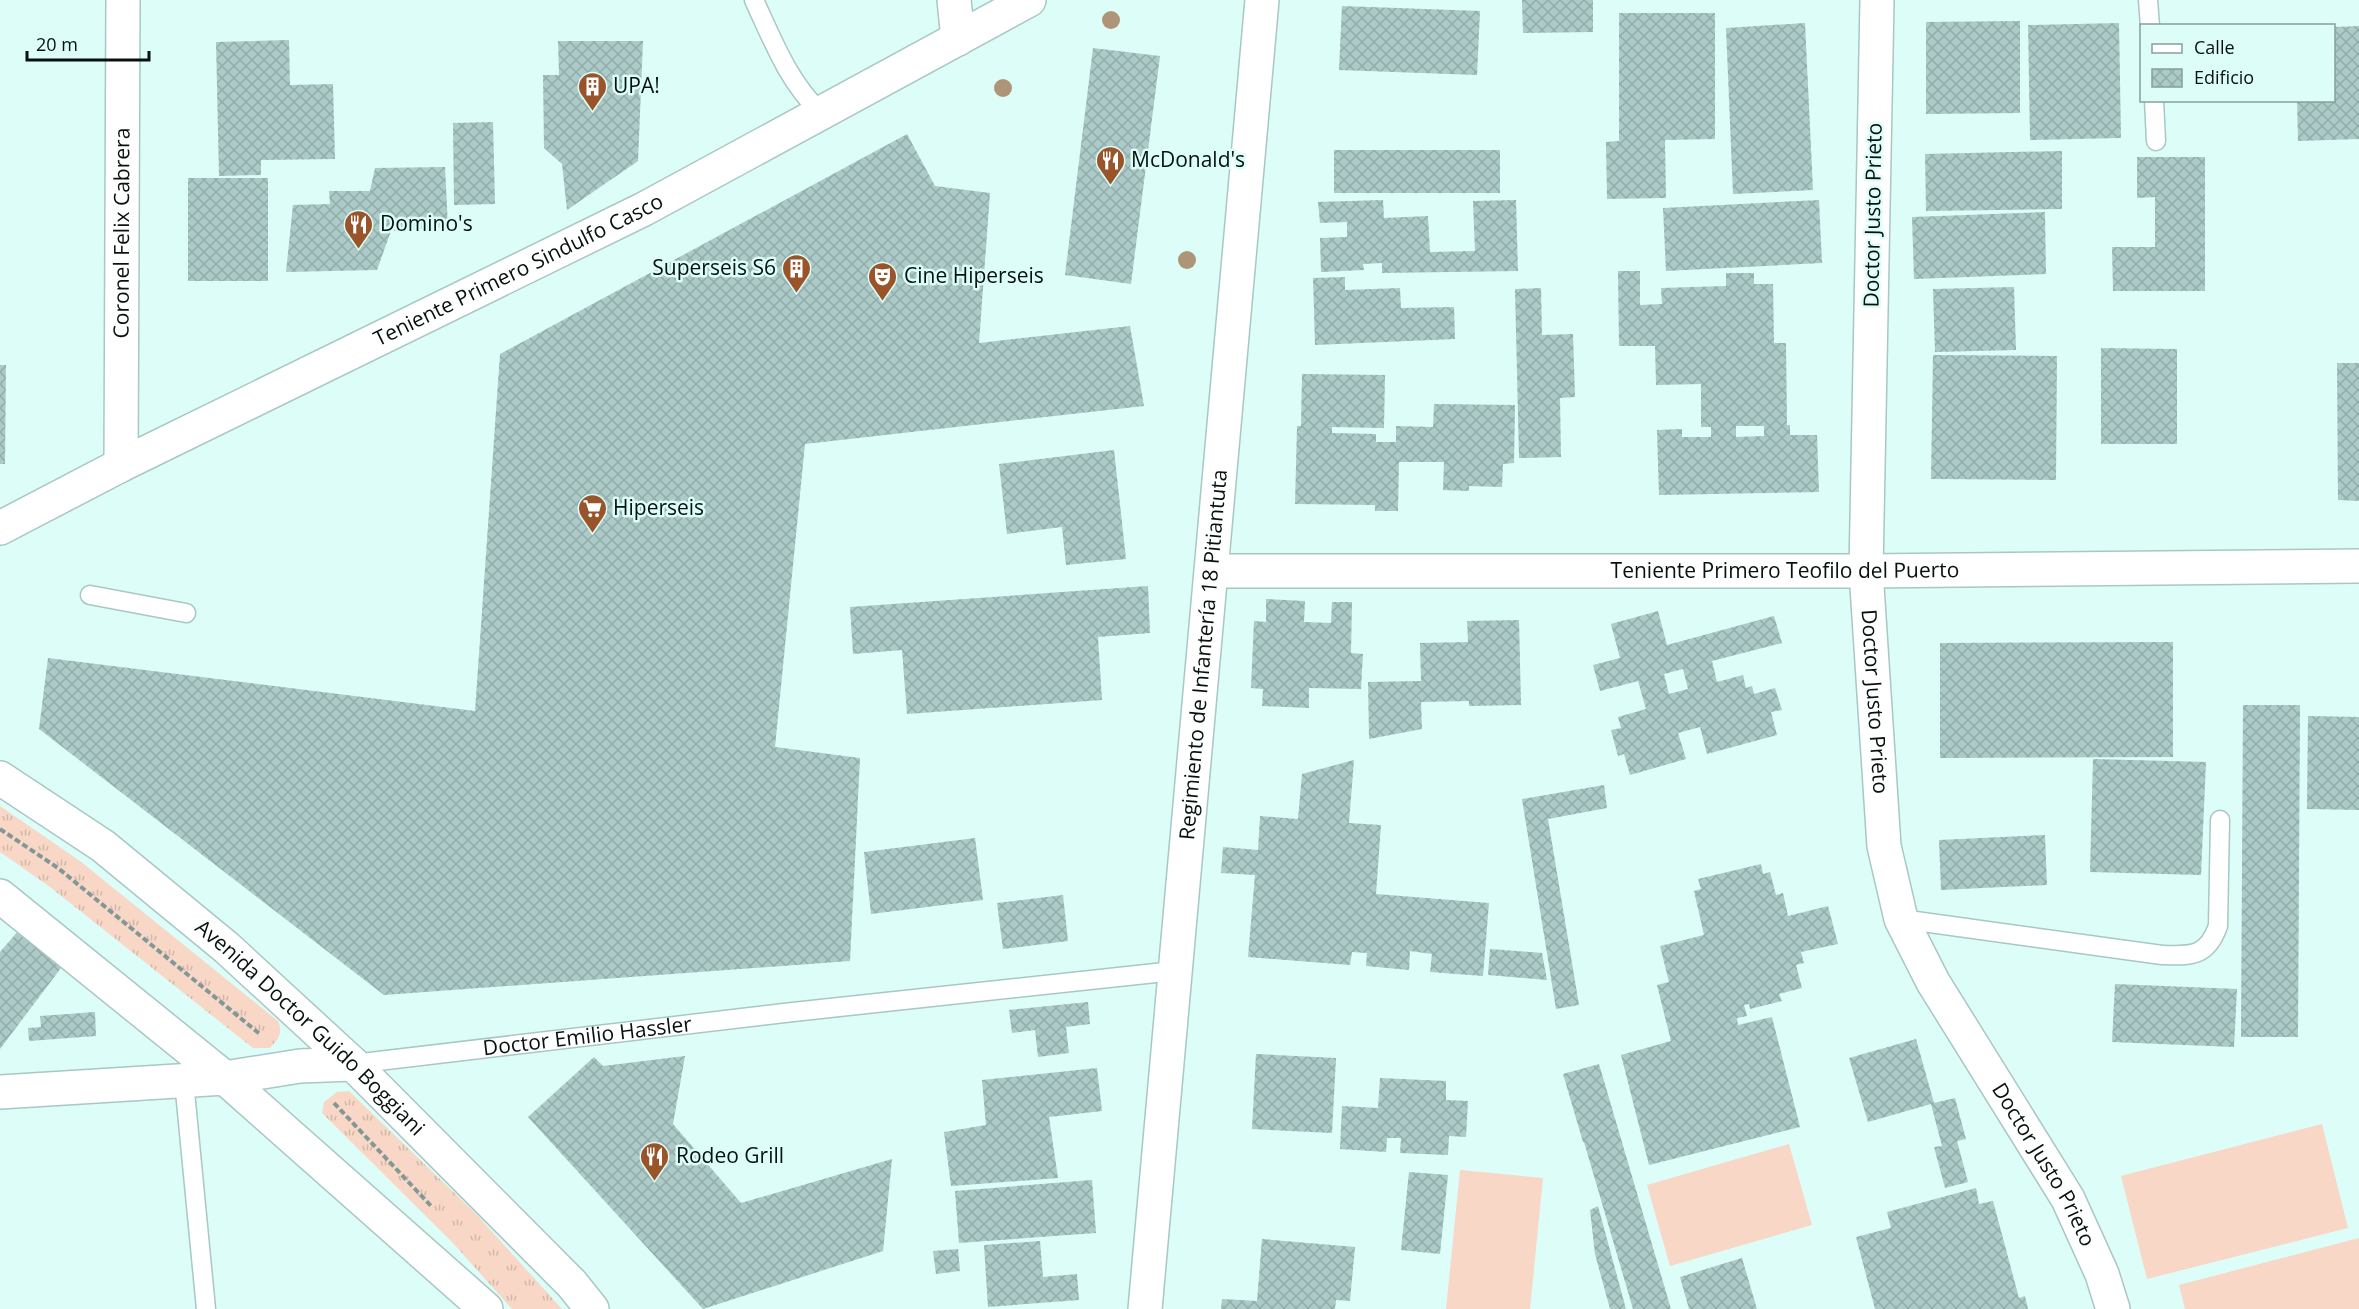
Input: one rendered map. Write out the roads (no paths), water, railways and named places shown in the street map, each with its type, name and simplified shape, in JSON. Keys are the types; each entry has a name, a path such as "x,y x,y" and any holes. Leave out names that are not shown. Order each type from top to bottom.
{"main road":[{"name":"Coronel Felix Cabrera","path":"121,465 123,0"},
{"path":"954,0 958,39"},
{"name":"Teniente Primero Sindulfo Casco","path":"0,528 121,465 644,209 1029,0"},
{"name":"Regimiento de Infantería 18 Pitiantuta","path":"1145,1309 1262,0"},
{"name":"Doctor Justo Prieto","path":"1877,0 1866,571 1884,846 1901,919 1933,982 2068,1199 2102,1274 2113,1309"},
{"name":"Teniente Primero Teofilo del Puerto","path":"1212,571 1866,571 2359,566"},
{"name":"Avenida Doctor Guido Boggiani","path":"0,778 103,846 227,948 353,1064 572,1284 592,1309"},
{"path":"0,896 225,1078 486,1309"},
{"name":"Doctor Emilio Hassler","path":"0,1092 225,1078 300,1066 353,1064"}],"lane":[{"path":"754,0 787,73 804,97 821,113"},
{"path":"2148,0 2150,24"},
{"path":"2154,102 2156,141"},
{"path":"90,595 186,613"},
{"path":"1901,919 2162,955 2181,956 2199,953 2213,941 2218,926 2220,820"},
{"name":"Doctor Emilio Hassler","path":"353,1064 793,1012 1174,971"},
{"path":"184,1081 206,1309"}],"place":[{"name":"UPA!","path":"592,112"},
{"name":"McDonald's","path":"1110,186"},
{"name":"Domino's","path":"359,250"},
{"name":"Superseis S6","path":"797,294"},
{"name":"Cine Hiperseis","path":"883,302"},
{"name":"Hiperseis","path":"592,534"},
{"name":"Rodeo Grill","path":"655,1182"}]}
